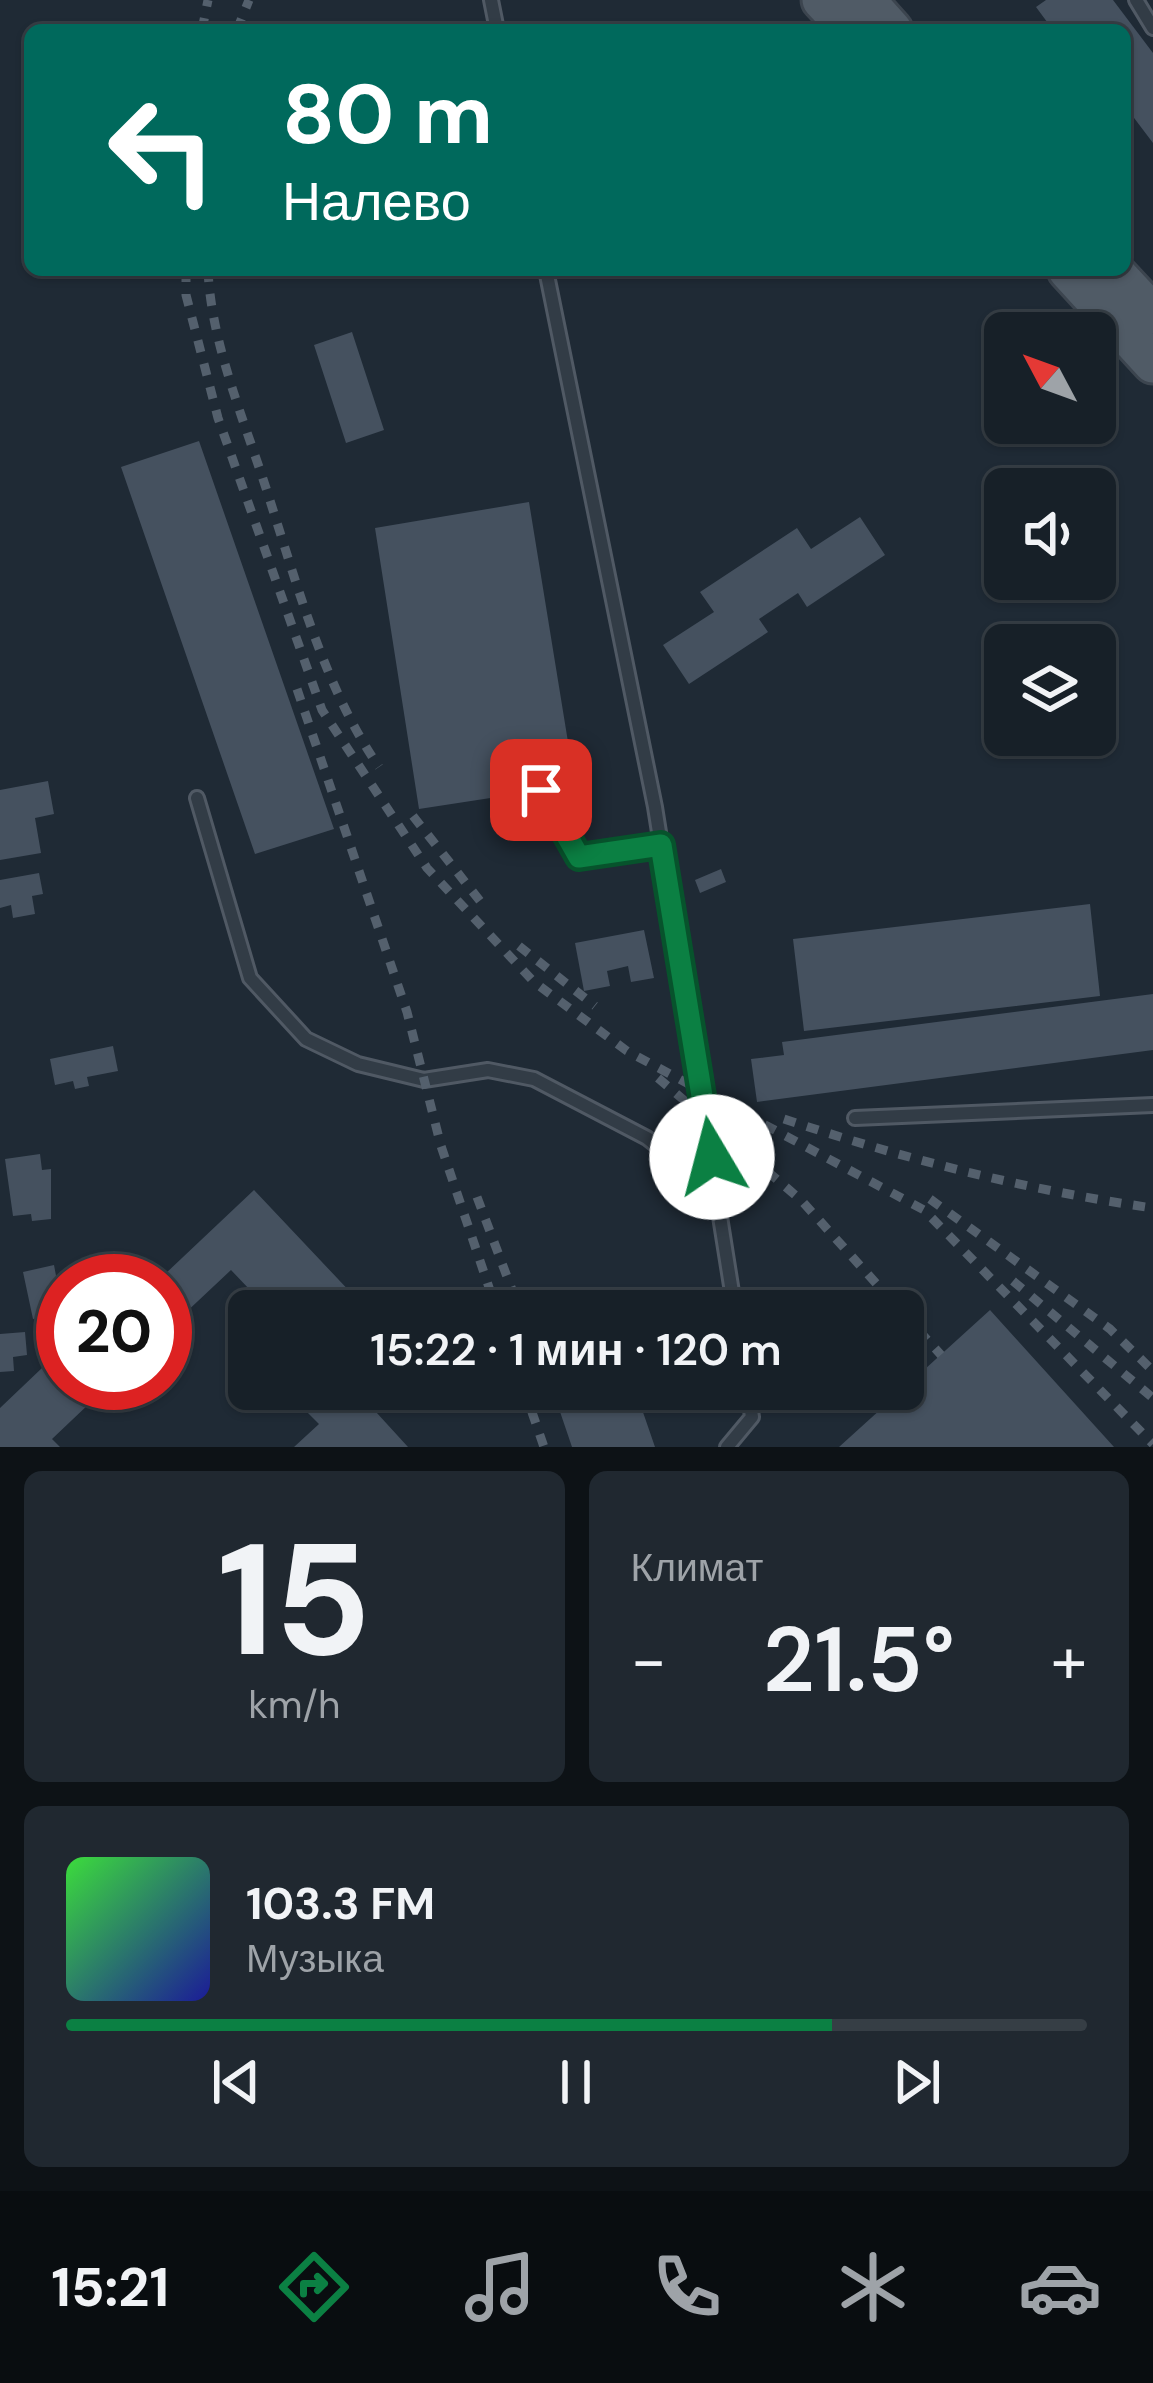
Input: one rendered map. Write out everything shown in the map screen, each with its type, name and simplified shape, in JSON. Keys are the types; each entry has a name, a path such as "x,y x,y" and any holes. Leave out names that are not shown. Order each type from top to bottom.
{"main road":[{"path":"822,0 844,24"},
{"path":"865,0 887,24"},
{"path":"1073,276 1153,363"},
{"path":"1118,276 1153,314"}],"lane":[{"path":"1136,0 1153,28"},
{"path":"547,276 661,845 732,1290"},
{"path":"541,790 579,857 661,845"},
{"path":"197,798 250,978 306,1039 358,1064 424,1080 488,1070 534,1079 646,1138 716,1194"},
{"path":"855,1118 1153,1105"},
{"path":"727,1447 752,1417 751,1410"}],"building":[{"path":"1046,0 1113,0 1153,53 1153,143 1131,114 1131,24 1049,24 1036,7"},
{"path":"352,332 384,430 346,443 314,345"},
{"path":"199,441 334,829 255,854 121,467"},
{"path":"529,502 575,785 419,809 375,528"},
{"path":"860,517 885,555 807,607 798,593 759,619 768,632 689,684 663,645 714,612 700,592 797,528 811,549"},
{"path":"48,781 54,814 35,818 41,853 0,860 0,790"},
{"path":"721,869 726,882 700,893 695,880"},
{"path":"39,873 43,894 32,896 35,914 13,918 11,905 0,908 0,880"},
{"path":"1090,904 1100,996 804,1031 793,939"},
{"path":"644,930 654,978 631,982 628,966 607,971 610,986 584,991 575,943"},
{"path":"1153,994 1153,1050 757,1102 751,1059 784,1055 782,1042"},
{"path":"113,1046 118,1071 87,1077 89,1086 75,1089 73,1081 55,1085 50,1059"},
{"path":"40,1154 42,1170 51,1169 51,1219 13,1216 5,1159"},
{"path":"254,1190 348,1290 250,1290 231,1270 192,1307 192,1254 186,1254"},
{"path":"36,1269 36,1318 33,1319 23,1272"},
{"path":"990,1310 1114,1447 839,1447 880,1410 924,1410 924,1370"},
{"path":"25,1332 27,1355 13,1357 14,1371 0,1372 0,1334"},
{"path":"36,1374 36,1410 83,1410 52,1439 60,1447 0,1447 0,1408"},
{"path":"305,1410 374,1410 408,1447 294,1447 319,1424"},
{"path":"559,1410 642,1410 655,1447 572,1447"}],"railway":[{"path":"203,24 208,0"},
{"path":"239,24 249,0"},
{"path":"186,276 186,295 218,418 322,710 427,868 534,982 627,1051 924,1210 1153,1444"},
{"path":"208,276 228,374 311,626 341,700 379,767"},
{"path":"297,689 407,1012 441,1146 490,1290"},
{"path":"413,816 480,901"},
{"path":"519,946 595,1006"},
{"path":"658,1078 801,1200 882,1290"},
{"path":"784,1119 966,1172 1153,1208"},
{"path":"477,1197 512,1290"},
{"path":"930,1199 1110,1329 1153,1371"},
{"path":"1013,1281 1153,1398"},
{"path":"924,1336 941,1355"},
{"path":"531,1410 544,1447"}],"route":[{"path":"541,790 579,857 661,845 712,1157"}]}
